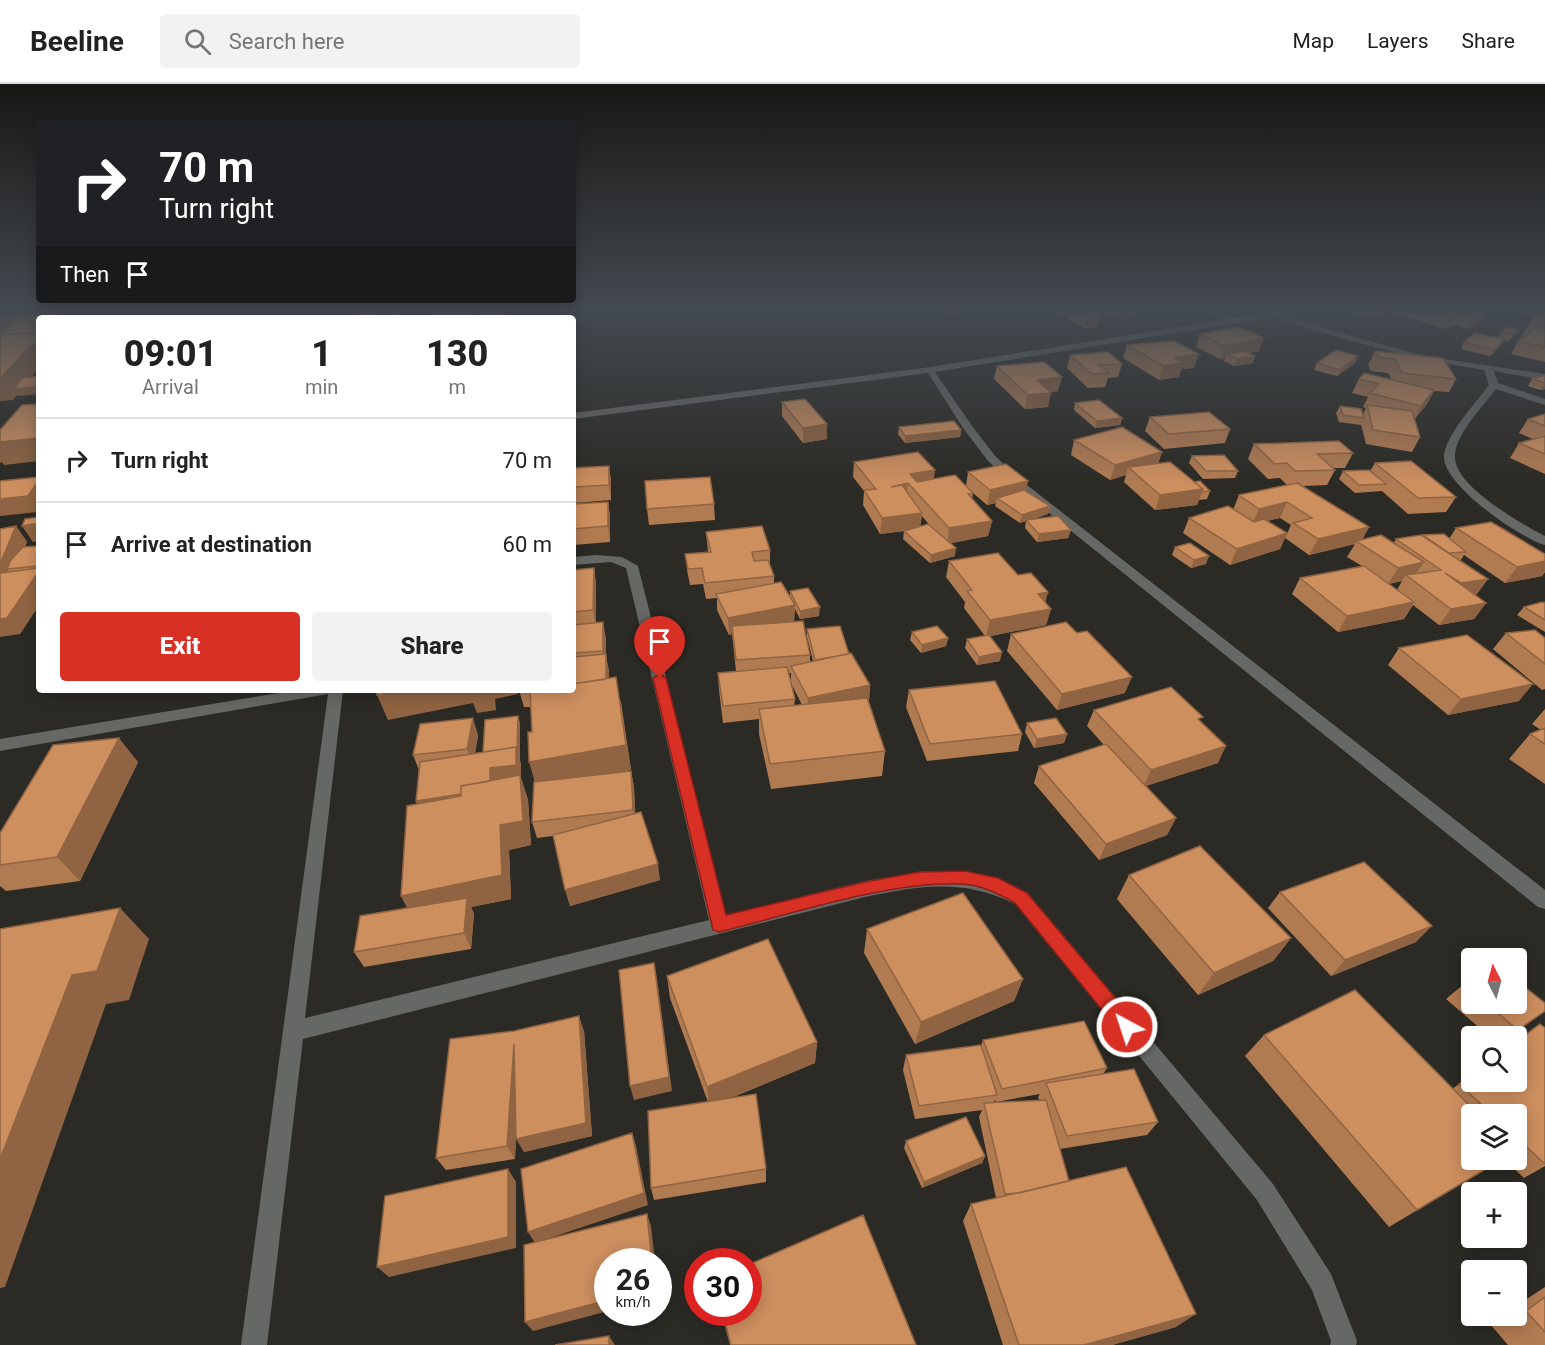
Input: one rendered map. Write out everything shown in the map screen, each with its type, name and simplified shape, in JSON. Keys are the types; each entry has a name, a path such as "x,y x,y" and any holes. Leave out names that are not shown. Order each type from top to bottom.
{"street":[{"path":"576,416 950,367"},
{"path":"1482,367 1545,377"},
{"path":"1488,368 1494,386"},
{"path":"930,370 968,428 992,459 1023,487 1545,901"},
{"path":"1494,386 1545,402"},
{"path":"1494,386 1452,445 1449,459 1458,479 1490,507 1545,541"},
{"path":"576,561 608,557 623,560 632,566 719,924"},
{"path":"0,745 308,693"},
{"path":"254,1345 336,693"},
{"path":"293,1031 865,889 919,879 965,877 998,885 1021,898 1265,1192 1322,1284 1344,1341 1343,1345"}],"building":[{"path":"0,367 11,367 0,379"},
{"path":"998,367 1050,367 1062,377 1037,380 1051,393 1028,395"},
{"path":"1084,367 1101,367 1109,373 1092,374"},
{"path":"1330,367 1344,367 1340,370"},
{"path":"1399,367 1448,367 1456,379 1402,373"},
{"path":"1364,373 1434,390 1421,406 1370,393 1379,384 1359,379"},
{"path":"1545,375 1545,383 1532,379"},
{"path":"36,376 36,386 14,389 22,378"},
{"path":"805,399 827,424 803,428 782,402"},
{"path":"1099,400 1122,418 1097,421 1075,403"},
{"path":"36,404 36,438 0,442 0,430 22,405"},
{"path":"1367,405 1412,411 1420,437 1373,430"},
{"path":"1340,406 1361,409 1364,418 1343,415"},
{"path":"1209,412 1230,429 1169,434 1150,417"},
{"path":"1545,414 1545,426 1528,419"},
{"path":"954,421 961,430 905,436 899,427"},
{"path":"1122,427 1162,452 1115,465 1074,440"},
{"path":"1545,436 1545,454 1519,443"},
{"path":"1339,441 1353,453 1317,454 1335,470 1295,471 1287,463 1275,464 1254,444"},
{"path":"918,452 935,470 910,474 917,482 955,475 973,493 968,494 992,521 949,528 908,483 891,487 902,485 922,513 882,518 864,490 876,489 854,462"},
{"path":"1224,455 1238,471 1206,471 1192,456"},
{"path":"1411,461 1456,497 1418,498 1375,463"},
{"path":"1170,462 1203,489 1160,495 1128,467"},
{"path":"1006,464 1028,481 990,490 968,472"},
{"path":"609,466 609,485 576,487 576,468"},
{"path":"1369,470 1386,484 1359,485 1343,471"},
{"path":"36,477 36,484 28,496 0,499 0,481"},
{"path":"710,477 714,504 647,509 645,481"},
{"path":"1200,481 1210,491 1202,492 1203,489 1194,482"},
{"path":"1297,483 1369,527 1318,539 1293,523 1312,518 1287,502 1259,509 1239,495"},
{"path":"1024,490 1050,506 1022,515 997,498"},
{"path":"608,502 608,526 576,529 576,504"},
{"path":"1228,506 1254,522 1264,519 1287,533 1237,549 1189,518"},
{"path":"1058,516 1071,530 1039,534 1026,520"},
{"path":"36,517 36,524 22,526 25,519"},
{"path":"1491,522 1545,554 1545,561 1517,567 1456,528"},
{"path":"928,524 956,548 931,555 904,531"},
{"path":"16,526 0,564 0,529"},
{"path":"762,526 770,550 752,552 754,561 768,560 774,576 705,583 702,568 688,569 685,554 711,552 706,532"},
{"path":"1444,534 1466,552 1449,553 1423,535"},
{"path":"1381,535 1424,562 1398,568 1356,541"},
{"path":"1421,535 1488,579 1461,583 1445,573 1486,603 1451,609 1406,575 1441,570 1396,539"},
{"path":"1190,543 1209,556 1194,560 1175,547"},
{"path":"36,546 36,566 7,569 11,560 23,547"},
{"path":"998,553 1018,575 1031,573 1048,592 1038,594 1051,609 990,620 967,591 972,590 949,561"},
{"path":"1364,566 1414,602 1347,616 1300,578"},
{"path":"36,568 36,575 7,618 0,619 0,573"},
{"path":"594,568 593,610 576,612 576,570"},
{"path":"781,582 795,605 728,618 716,594"},
{"path":"808,588 820,607 800,611 790,591"},
{"path":"1545,603 1545,620 1524,607"},
{"path":"803,621 810,655 736,660 732,626"},
{"path":"603,622 603,651 576,653 576,625"},
{"path":"1066,622 1077,633 1087,631 1132,677 1062,694 1011,634"},
{"path":"840,626 849,654 815,660 807,629"},
{"path":"937,626 948,638 922,645 912,632"},
{"path":"1535,630 1545,638 1545,664 1506,633"},
{"path":"989,635 1002,652 979,657 967,639"},
{"path":"1467,635 1533,684 1461,699 1399,648"},
{"path":"851,653 870,685 808,698 791,666"},
{"path":"606,654 606,679 576,684 576,657"},
{"path":"787,667 795,699 723,706 718,673"},
{"path":"616,677 626,745 529,762 528,732 532,732 530,693 576,693 576,684"},
{"path":"995,681 1022,734 930,744 909,690"},
{"path":"1171,687 1203,717 1198,719 1226,746 1151,770 1094,710"},
{"path":"867,698 885,751 770,764 759,709"},
{"path":"518,716 517,752 516,747 483,752 485,720"},
{"path":"473,718 467,749 413,755 420,724"},
{"path":"1056,718 1067,734 1037,739 1027,723"},
{"path":"1545,728 1545,744 1530,734"},
{"path":"119,738 57,857 0,865 0,833 53,745"},
{"path":"1106,744 1176,818 1106,844 1039,766"},
{"path":"516,747 516,765 490,768 490,781 461,786 461,794 416,801 420,762"},
{"path":"631,771 633,810 532,822 534,782"},
{"path":"520,775 523,821 500,825 502,875 401,896 407,806 461,796 461,786"},
{"path":"641,812 658,864 565,890 553,835"},
{"path":"1200,846 1291,938 1214,973 1129,875"},
{"path":"1364,862 1432,926 1345,960 1280,892"},
{"path":"963,893 1023,979 921,1022 867,929"},
{"path":"467,898 464,933 354,952 360,916"},
{"path":"120,908 97,971 72,975 0,1159 0,929"},
{"path":"768,939 817,1042 707,1087 667,976"},
{"path":"654,963 669,1077 630,1086 619,970"},
{"path":"1527,989 1545,1003 1545,1011 1524,1026 1513,1026 1499,1014 1527,1014"},
{"path":"1355,990 1468,1104 1461,1104 1461,1170 1484,1170 1417,1210 1264,1035"},
{"path":"579,1016 586,1123 516,1139 514,1044 507,1146 436,1158 450,1039 514,1031"},
{"path":"1084,1021 1107,1068 1002,1089 983,1040"},
{"path":"1540,1024 1545,1028 1545,1164 1527,1147 1527,1104 1481,1104 1468,1092 1527,1092 1527,1034"},
{"path":"981,1045 997,1095 919,1106 906,1055"},
{"path":"1134,1069 1158,1122 1067,1136 1046,1083"},
{"path":"756,1094 766,1169 651,1188 648,1111"},
{"path":"1046,1100 1069,1181 1019,1193 1005,1194 984,1103"},
{"path":"966,1117 985,1156 924,1182 906,1141"},
{"path":"632,1133 644,1193 528,1232 521,1169"},
{"path":"1126,1167 1196,1314 1084,1345 1019,1345 971,1204"},
{"path":"508,1169 508,1237 377,1267 385,1196"},
{"path":"647,1214 651,1248 594,1248 594,1304 525,1322 524,1245"},
{"path":"863,1215 916,1345 731,1345 726,1326 762,1326 762,1259"},
{"path":"1545,1297 1545,1332 1527,1312"},
{"path":"609,1336 609,1345 555,1345"}],"route":[{"path":"660,678 719,924 865,889 919,879 965,877 998,885 1021,898 1127,1027"}]}
